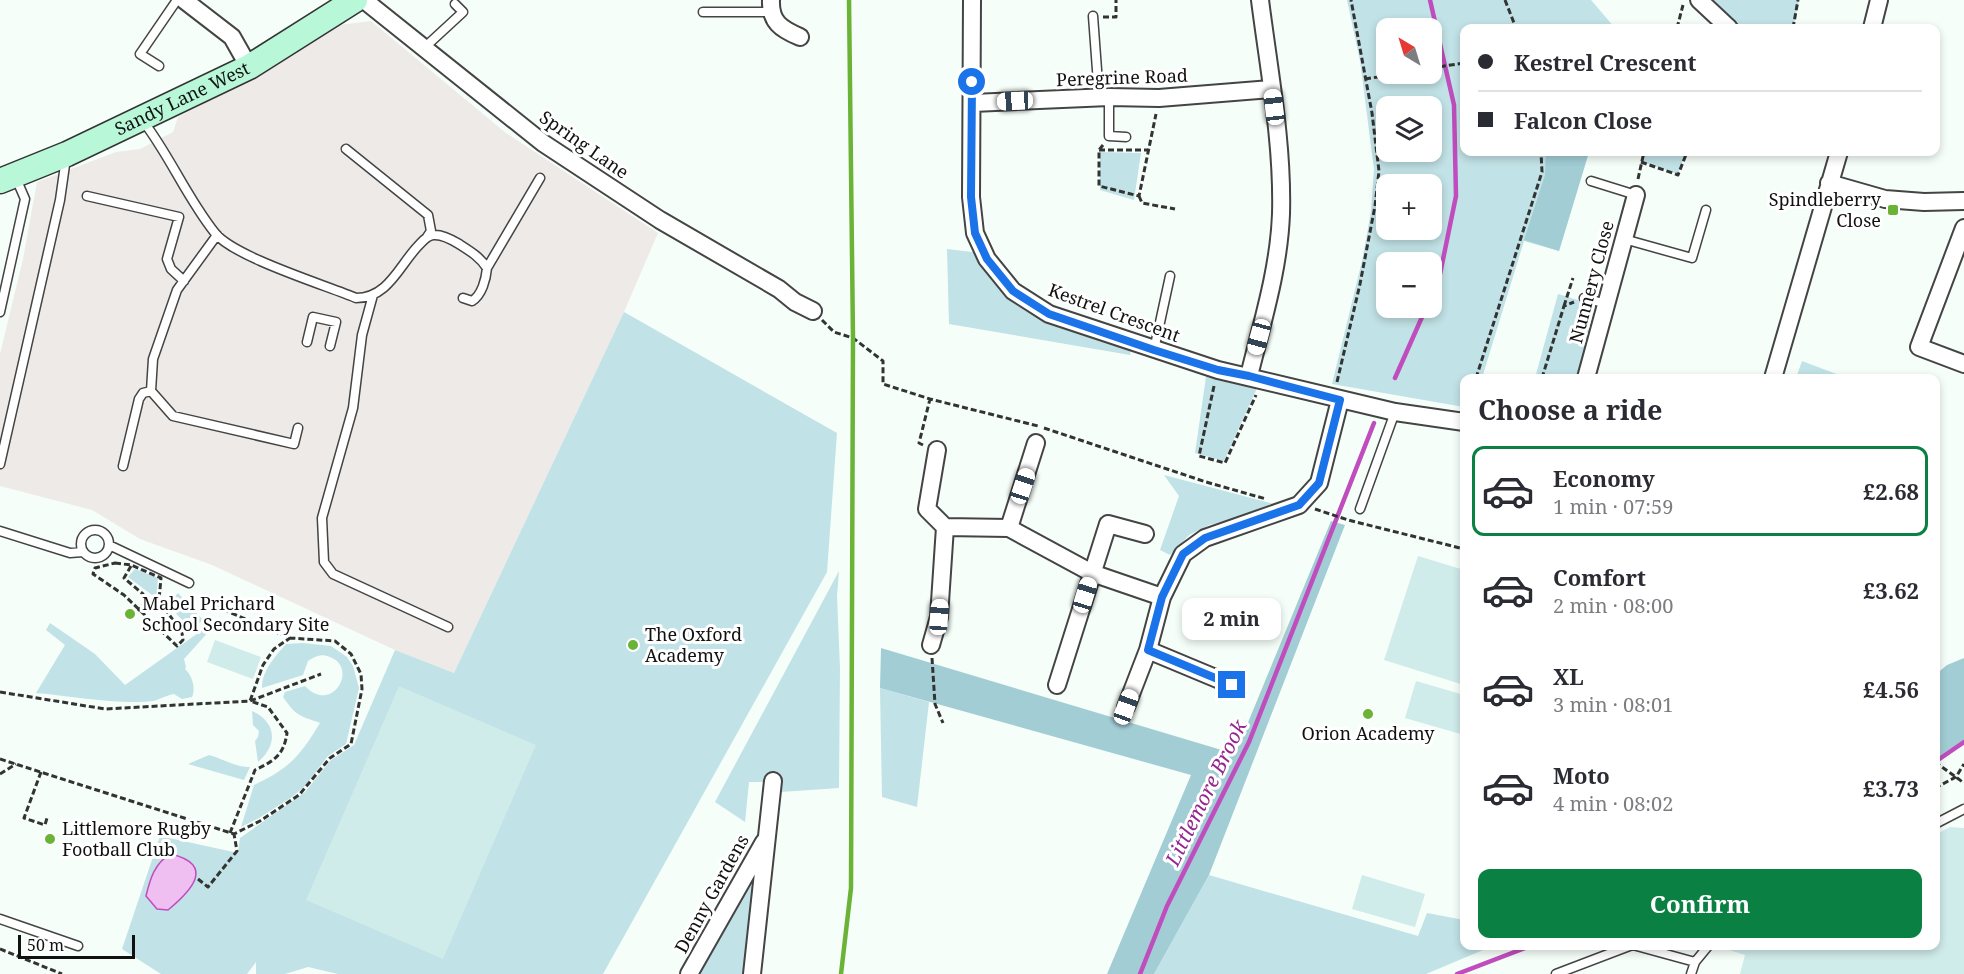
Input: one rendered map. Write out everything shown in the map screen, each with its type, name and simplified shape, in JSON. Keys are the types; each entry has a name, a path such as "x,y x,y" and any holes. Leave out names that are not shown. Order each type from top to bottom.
{"street":[{"path":"184,0 232,37 249,67"},
{"name":"Sandy Lane West","path":"7,178 67,154 249,67 355,0"},
{"name":"Spring Lane","path":"364,0 543,143 660,220 780,289 791,308 813,311"},
{"name":"Kestrel Crescent","path":"972,0 971,197 975,233 987,259 1013,291 1049,314 1218,370 1395,412 1460,421"},
{"path":"1256,378 1274,279 1281,215 1279,143 1260,0"},
{"path":"1699,0 1720,24"},
{"path":"1873,24 1879,0"},
{"path":"771,6 782,29 800,37"},
{"name":"Peregrine Road","path":"973,103 1104,97 1159,98 1272,89"},
{"path":"1774,374 1838,156"},
{"path":"1829,183 1885,199 1924,202 1964,201"},
{"name":"Nunnery Close","path":"1587,374 1636,195"},
{"path":"1964,228 1919,347 1964,364"},
{"path":"1126,707 1148,650 1162,597 1183,554 1205,538 1299,505 1319,483 1337,399"},
{"path":"1010,528 1036,443"},
{"path":"937,450 927,509 945,527 1010,528 1092,573 1162,597"},
{"path":"1057,685 1108,524 1145,534"},
{"path":"931,645 939,617 945,527"},
{"path":"1148,650 1232,685"},
{"name":"Denny Gardens","path":"752,974 773,781"},
{"name":"Denny Gardens","path":"689,974 769,834"}],"lane":[{"path":"159,66 140,54 177,0"},
{"path":"424,48 463,12 455,4"},
{"path":"703,12 771,6"},
{"path":"1093,16 1109,136 1126,137"},
{"path":"141,118 216,235 251,257 356,298 373,295 388,285 431,231 428,215 346,149"},
{"path":"0,464 60,200 67,154"},
{"path":"0,312 25,199 7,178"},
{"path":"464,298 472,301 476,298 486,277 487,268 540,178"},
{"path":"1591,181 1636,195"},
{"path":"87,196 179,217 167,259 171,270 184,280"},
{"path":"1624,239 1692,258 1706,210"},
{"path":"427,237 434,234 452,240 474,254 487,268"},
{"path":"216,235 177,290 153,359 151,391 173,417 294,444 298,428"},
{"path":"1154,350 1170,276"},
{"path":"373,295 362,335 353,408 322,518 324,562 333,574 448,627"},
{"path":"1584,298 1607,304"},
{"path":"307,342 313,317 336,322 330,346"},
{"path":"123,466 139,399 143,393 151,391"},
{"path":"1360,509 1395,412"},
{"path":"93,530 103,532 109,540 109,545 106,553 98,558 90,558 83,552 80,543 89,531 93,530"},
{"path":"0,531 70,553 83,552"},
{"path":"109,545 189,583"},
{"path":"1940,821 1964,809"},
{"path":"0,919 78,946"},
{"path":"1556,974 1619,950"},
{"path":"1651,950 1695,962"},
{"path":"1691,974 1695,962 1705,950"}],"path":[{"path":"1093,16 1116,17 1116,0"},
{"path":"1337,399 1375,206 1379,171 1351,0"},
{"path":"1505,0 1514,24"},
{"path":"1678,24 1684,0"},
{"path":"1794,24 1798,0"},
{"path":"1442,66 1460,64"},
{"path":"1365,79 1376,77"},
{"path":"1159,98 1139,196 1142,203 1175,209"},
{"path":"1109,136 1099,150 1099,186 1139,196"},
{"path":"1099,150 1148,150"},
{"path":"1477,374 1542,172 1541,156"},
{"path":"1636,195 1643,156"},
{"path":"1641,162 1678,175 1686,156"},
{"path":"1543,374 1574,278"},
{"path":"1564,306 1584,298"},
{"path":"834,332 853,338 883,361 883,384 930,399 1042,427 1206,482 1294,507"},
{"path":"1218,370 1198,456 1225,463 1256,378"},
{"path":"930,399 919,443 937,450"},
{"path":"1323,511 1341,518 1460,548"},
{"path":"114,564 132,565 161,578 159,600 182,633 183,640 177,646 124,595 93,574 95,568 114,564"},
{"path":"132,565 124,578 143,594 144,604 139,610"},
{"path":"0,759 232,833 260,821 299,795 330,758 351,744 362,689 361,674 351,654 335,641 290,638 217,606"},
{"path":"250,701 263,665 274,649 290,638"},
{"path":"931,645 935,704 943,723"},
{"path":"0,692 105,709 250,701 321,674"},
{"path":"198,879 208,887 237,851 232,833 255,770 280,756 285,743 287,733 268,707 250,701"},
{"path":"0,774 15,764"},
{"path":"1940,785 1956,777 1964,764"},
{"path":"1940,766 1964,783"},
{"path":"1959,771 1964,770"},
{"path":"41,772 24,818 45,825 47,818"},
{"path":"0,949 62,974"}],"shaded area":[{"path":"1347,0 1591,0 1612,24 1460,24 1460,156 1588,156 1559,251 1524,241 1483,374 1460,374 1460,406 1332,384 1362,261 1371,212 1374,169 1360,61"},
{"path":"1700,0 1799,1 1794,24 1727,24"},
{"path":"371,21 506,133 658,233 624,312 454,673 395,650 212,565 140,539 92,510 0,486 0,354 23,259 37,182 116,152 140,149 173,132 178,117 266,71 339,25"},
{"path":"1100,152 1141,153 1134,200 1100,190"},
{"path":"1546,156 1588,156 1559,251 1524,240 1545,175"},
{"path":"1644,156 1685,156 1678,174 1642,162"},
{"path":"947,249 980,253 1012,292 1132,341 1130,355 949,324"},
{"path":"1558,294 1601,307 1583,374 1536,374"},
{"name":"The Oxford Academy","path":"624,312 837,433 827,572 603,974 338,974 308,967 285,974 256,974 256,962 247,974 161,974 122,949 160,836 238,853 240,838 305,792 331,760 354,745 395,650 454,673"},
{"path":"1802,361 1836,374 1797,374"},
{"path":"1208,363 1262,377 1224,461 1195,453"},
{"path":"1164,475 1281,506 1209,525 1189,535 1170,555 1160,550 1179,496"},
{"path":"1331,521 1345,525 1209,875 1154,974 1107,974 1191,775 880,688 881,648 1235,754"},
{"path":"1418,556 1460,569 1460,684 1384,660"},
{"path":"135,569 158,578 156,598 128,577"},
{"path":"839,571 837,596 840,668 839,788 781,792 781,782 749,782 745,822 715,802"},
{"path":"178,593 203,620 192,630 167,604"},
{"path":"50,623 95,654 125,685 208,626 211,629 184,659 185,669 193,682 192,697 182,699 174,694 153,701 125,702 36,693 65,645 46,630"},
{"path":"215,640 261,657 253,679 207,662"},
{"path":"286,644 331,646 347,657 353,666 359,688 346,744 328,756 306,785 292,797 241,827 254,785 277,773 293,760 320,723 295,712 283,697 285,692 305,686 315,694 324,695 332,692 342,679 342,670 338,663 330,657 321,655 308,661 303,675 262,688 264,675"},
{"path":"1964,658 1964,742 1941,757 1940,671 1947,665"},
{"path":"1416,681 1460,694 1460,734 1405,718"},
{"path":"399,686 536,745 443,959 306,900"},
{"path":"880,688 929,702 917,807 882,797"},
{"path":"252,711 266,721 272,734 269,748 258,762 255,741 259,731 253,725"},
{"path":"209,755 250,767 244,780 188,764"},
{"path":"1950,827 1964,828 1964,974 1740,974 1745,955 1729,950 1940,950 1940,832"},
{"path":"171,854 193,865 196,872 195,879 191,887 168,910 157,909 146,896 151,877 157,866"},
{"path":"1209,875 1418,936 1427,913 1460,919 1460,950 1483,950 1426,974 1154,974"},
{"path":"1362,875 1425,894 1415,927 1352,909"},
{"path":"745,886 755,887 746,974 694,974"}],"waterway":[{"name":"Littlemore Brook","path":"1430,0 1454,105 1456,196 1442,264"},
{"name":"Littlemore Brook","path":"1395,378 1422,318"},
{"name":"Littlemore Brook","path":"1140,974 1167,906 1249,742 1374,423"},
{"path":"1940,759 1964,742"},
{"path":"1457,974 1520,950"}],"railway":[{"path":"841,974 851,888 853,338 849,0"}],"place":[{"name":"Spindleberry Close","path":"1893,210"},
{"name":"Mabel Prichard School Secondary Site","path":"130,614"},
{"name":"The Oxford Academy","path":"633,645"},
{"name":"Orion Academy","path":"1368,714"},
{"name":"Littlemore Rugby Football Club","path":"50,839"}],"route":[{"path":"972,82 971,197 975,233 987,259 1013,291 1049,314 1154,350 1218,370 1340,400 1319,483 1299,505 1205,538 1183,554 1162,597 1148,650 1232,685"}]}
